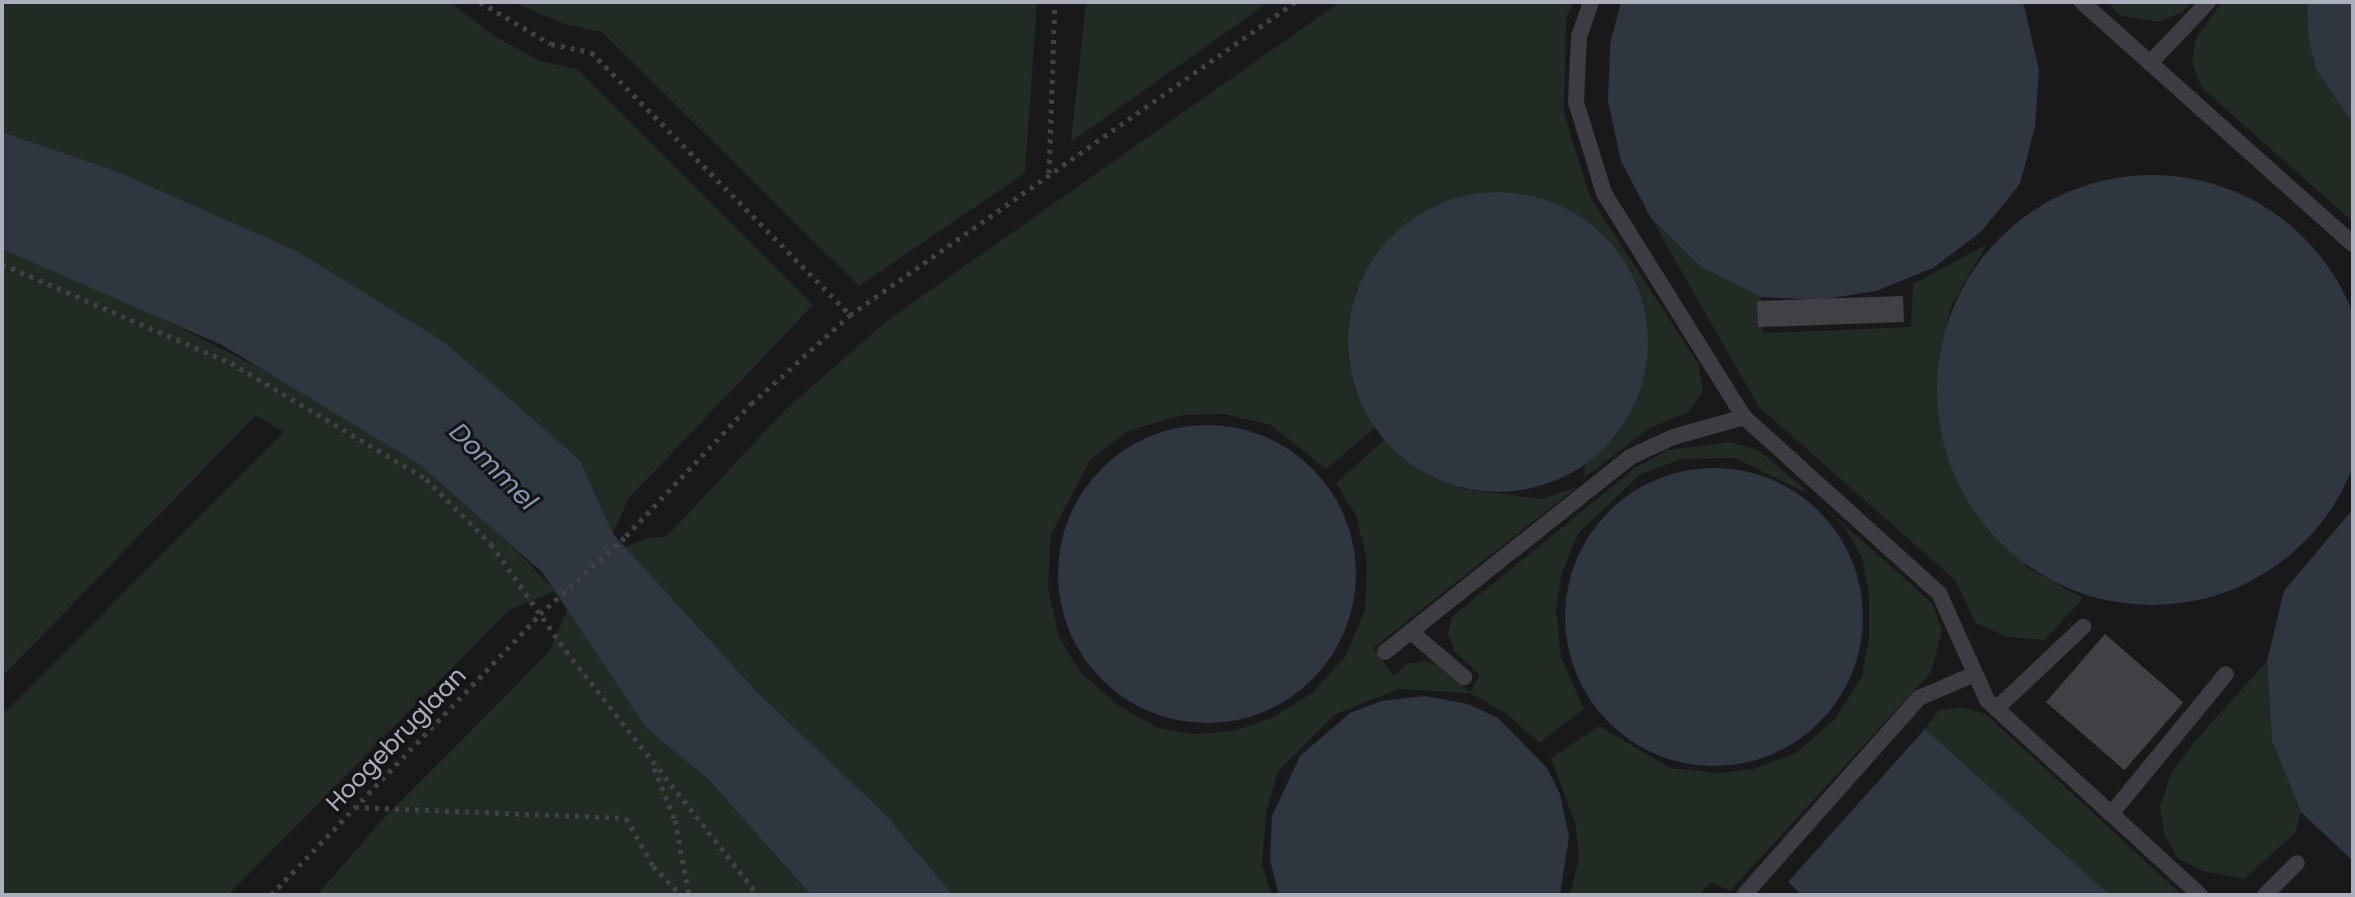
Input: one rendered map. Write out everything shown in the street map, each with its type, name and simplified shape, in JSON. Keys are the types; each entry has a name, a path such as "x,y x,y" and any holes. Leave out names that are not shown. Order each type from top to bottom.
{"lane":[{"path":"1591,2 1579,36 1576,102 1604,193 1744,417 1939,593 1975,674 1996,709 2200,895"},
{"path":"2082,2 2353,244"},
{"path":"2150,63 2208,2"},
{"path":"1385,652 1630,457 1673,437 1744,417"},
{"path":"1996,709 2083,627"},
{"path":"1411,632 1464,677"},
{"path":"1744,895 1919,698 1975,674"},
{"path":"2111,814 2226,674"},
{"path":"2265,895 2297,863"}],"path":[{"path":"480,2 551,44 591,52 850,315"},
{"path":"1049,174 1055,2"},
{"name":"Hoogebruglaan","path":"271,895 540,614 626,536 751,404 850,315 1295,2"},
{"path":"2,264 231,363 426,479 491,544 650,759 758,895"},
{"path":"650,759 675,820 689,895"},
{"path":"355,807 626,818 653,866 681,895"}],"shaded area":[{"path":"2,2 450,2 494,36 540,61 577,69 813,305 628,499 613,534 580,460 443,342 297,251 116,171 2,132"},
{"path":"513,2 1037,2 1025,173 859,286 602,32 564,24"},
{"path":"1086,2 1269,2 1071,142"},
{"path":"1340,2 1574,2 1566,18 1564,113 1590,197 1698,363 1703,391 1688,412 1650,428 1584,478 1585,464 1615,437 1637,399 1648,344 1645,311 1630,270 1603,234 1556,204 1492,192 1438,204 1392,235 1356,291 1348,356 1355,389 1375,428 1326,469 1271,425 1224,414 1183,415 1128,431 1090,460 1051,535 1048,588 1059,637 1080,672 1119,706 1158,728 1194,734 1234,731 1272,718 1312,693 1345,657 1365,610 1367,562 1356,515 1336,483 1384,440 1434,478 1465,489 1541,499 1577,487 1373,648 1394,676 1407,664 1424,661 1440,666 1470,692 1480,675 1454,651 1448,633 1452,617 1635,468 1667,450 1731,442 1760,451 1811,495 1735,458 1681,459 1639,475 1578,534 1562,573 1556,609 1561,657 1584,709 1539,743 1507,714 1470,693 1398,689 1334,715 1278,771 1266,814 1262,865 1272,895 953,895 886,815 758,693 625,547 647,538 666,537 786,409 888,320"},
{"path":"2107,2 2192,2 2181,13 2158,22 2121,16"},
{"path":"2222,2 2307,2 2317,71 2353,124 2353,222 2202,88 2192,63 2196,38"},
{"path":"1651,218 1702,268 1761,297 1763,333 1911,327 1913,284 1986,245 1950,309 1938,377 1951,459 2028,568 2083,598 2045,640 2007,637 1976,623 1955,580 1759,407"},
{"path":"2,249 100,287 303,390 419,464 488,520 555,591 508,611 228,895 2,895 2,715 284,432 256,415 2,677"},
{"path":"1811,495 1933,604 1942,631 1931,672 1730,891 1711,882 1698,895 1570,895 1579,858 1576,826 1551,758 1599,726 1670,768 1720,773 1754,769 1796,753 1835,719 1862,676 1869,638 1869,595 1862,558 1843,525"},
{"path":"568,608 646,728 709,780 811,895 317,895 381,821 549,652"},
{"path":"2267,661 2272,741 2301,812 2295,833 2244,879 2203,871 2177,858 2164,834 2160,807 2171,773"},
{"path":"1962,707 1986,714 2182,895 2110,895 1925,729 1939,710"}],"water":[{"path":"1621,2 2023,2 2039,69 2035,127 2020,184 1981,232 1933,268 1876,291 1820,300 1761,297 1702,268 1651,218 1621,161 1608,101 1610,44"},
{"path":"2307,2 2353,2 2353,124 2317,71 2309,41"},
{"name":"Dommel","path":"2,132 116,171 297,251 444,342 580,460 613,534 758,693 886,815 953,895 811,895 709,780 646,728 542,572 419,464 222,345 2,249"},
{"path":"2152,175 2194,179 2234,191 2272,211 2304,238 2331,270 2351,308 2363,348 2367,390 2363,432 2351,472 2331,510 2304,542 2272,569 2234,589 2194,601 2152,605 2110,601 2070,589 2032,569 2000,542 1973,510 1953,472 1941,432 1937,390 1941,348 1953,308 1973,270 2000,238 2032,211 2070,191 2110,179"},
{"path":"1498,192 1527,195 1555,203 1581,217 1604,236 1623,259 1637,285 1645,313 1648,342 1645,371 1637,399 1623,425 1604,448 1581,467 1555,481 1527,489 1498,492 1469,489 1441,481 1415,467 1392,448 1373,425 1359,399 1351,371 1348,342 1351,313 1359,285 1373,259 1392,236 1415,217 1441,203 1469,195"},
{"path":"1207,425 1236,428 1264,437 1290,450 1312,469 1331,491 1344,517 1353,545 1356,574 1353,603 1344,631 1331,657 1312,679 1290,698 1264,711 1236,720 1207,723 1178,720 1150,711 1124,698 1102,679 1083,657 1070,631 1061,603 1058,574 1061,545 1070,517 1083,491 1102,469 1124,450 1150,437 1178,428"},
{"path":"1714,468 1757,474 1784,485 1809,502 1829,522 1852,560 1860,588 1863,617 1857,660 1846,687 1829,712 1809,732 1771,755 1743,763 1714,766 1671,760 1644,749 1619,732 1599,712 1576,674 1568,646 1565,617 1571,574 1582,547 1599,522 1619,502 1657,479 1685,471"},
{"path":"2353,509 2353,861 2301,812 2272,741 2267,661 2284,591"},
{"path":"1425,696 1468,704 1498,718 1547,768 1560,794 1569,837 1560,895 1279,895 1270,860 1272,816 1300,756 1350,713 1381,701"},
{"path":"1925,729 2110,895 1802,895 1788,882"}],"building":[{"path":"1903,296 1904,322 1758,327 1757,301"},
{"path":"2105,634 2183,702 2124,770 2046,702"}]}
